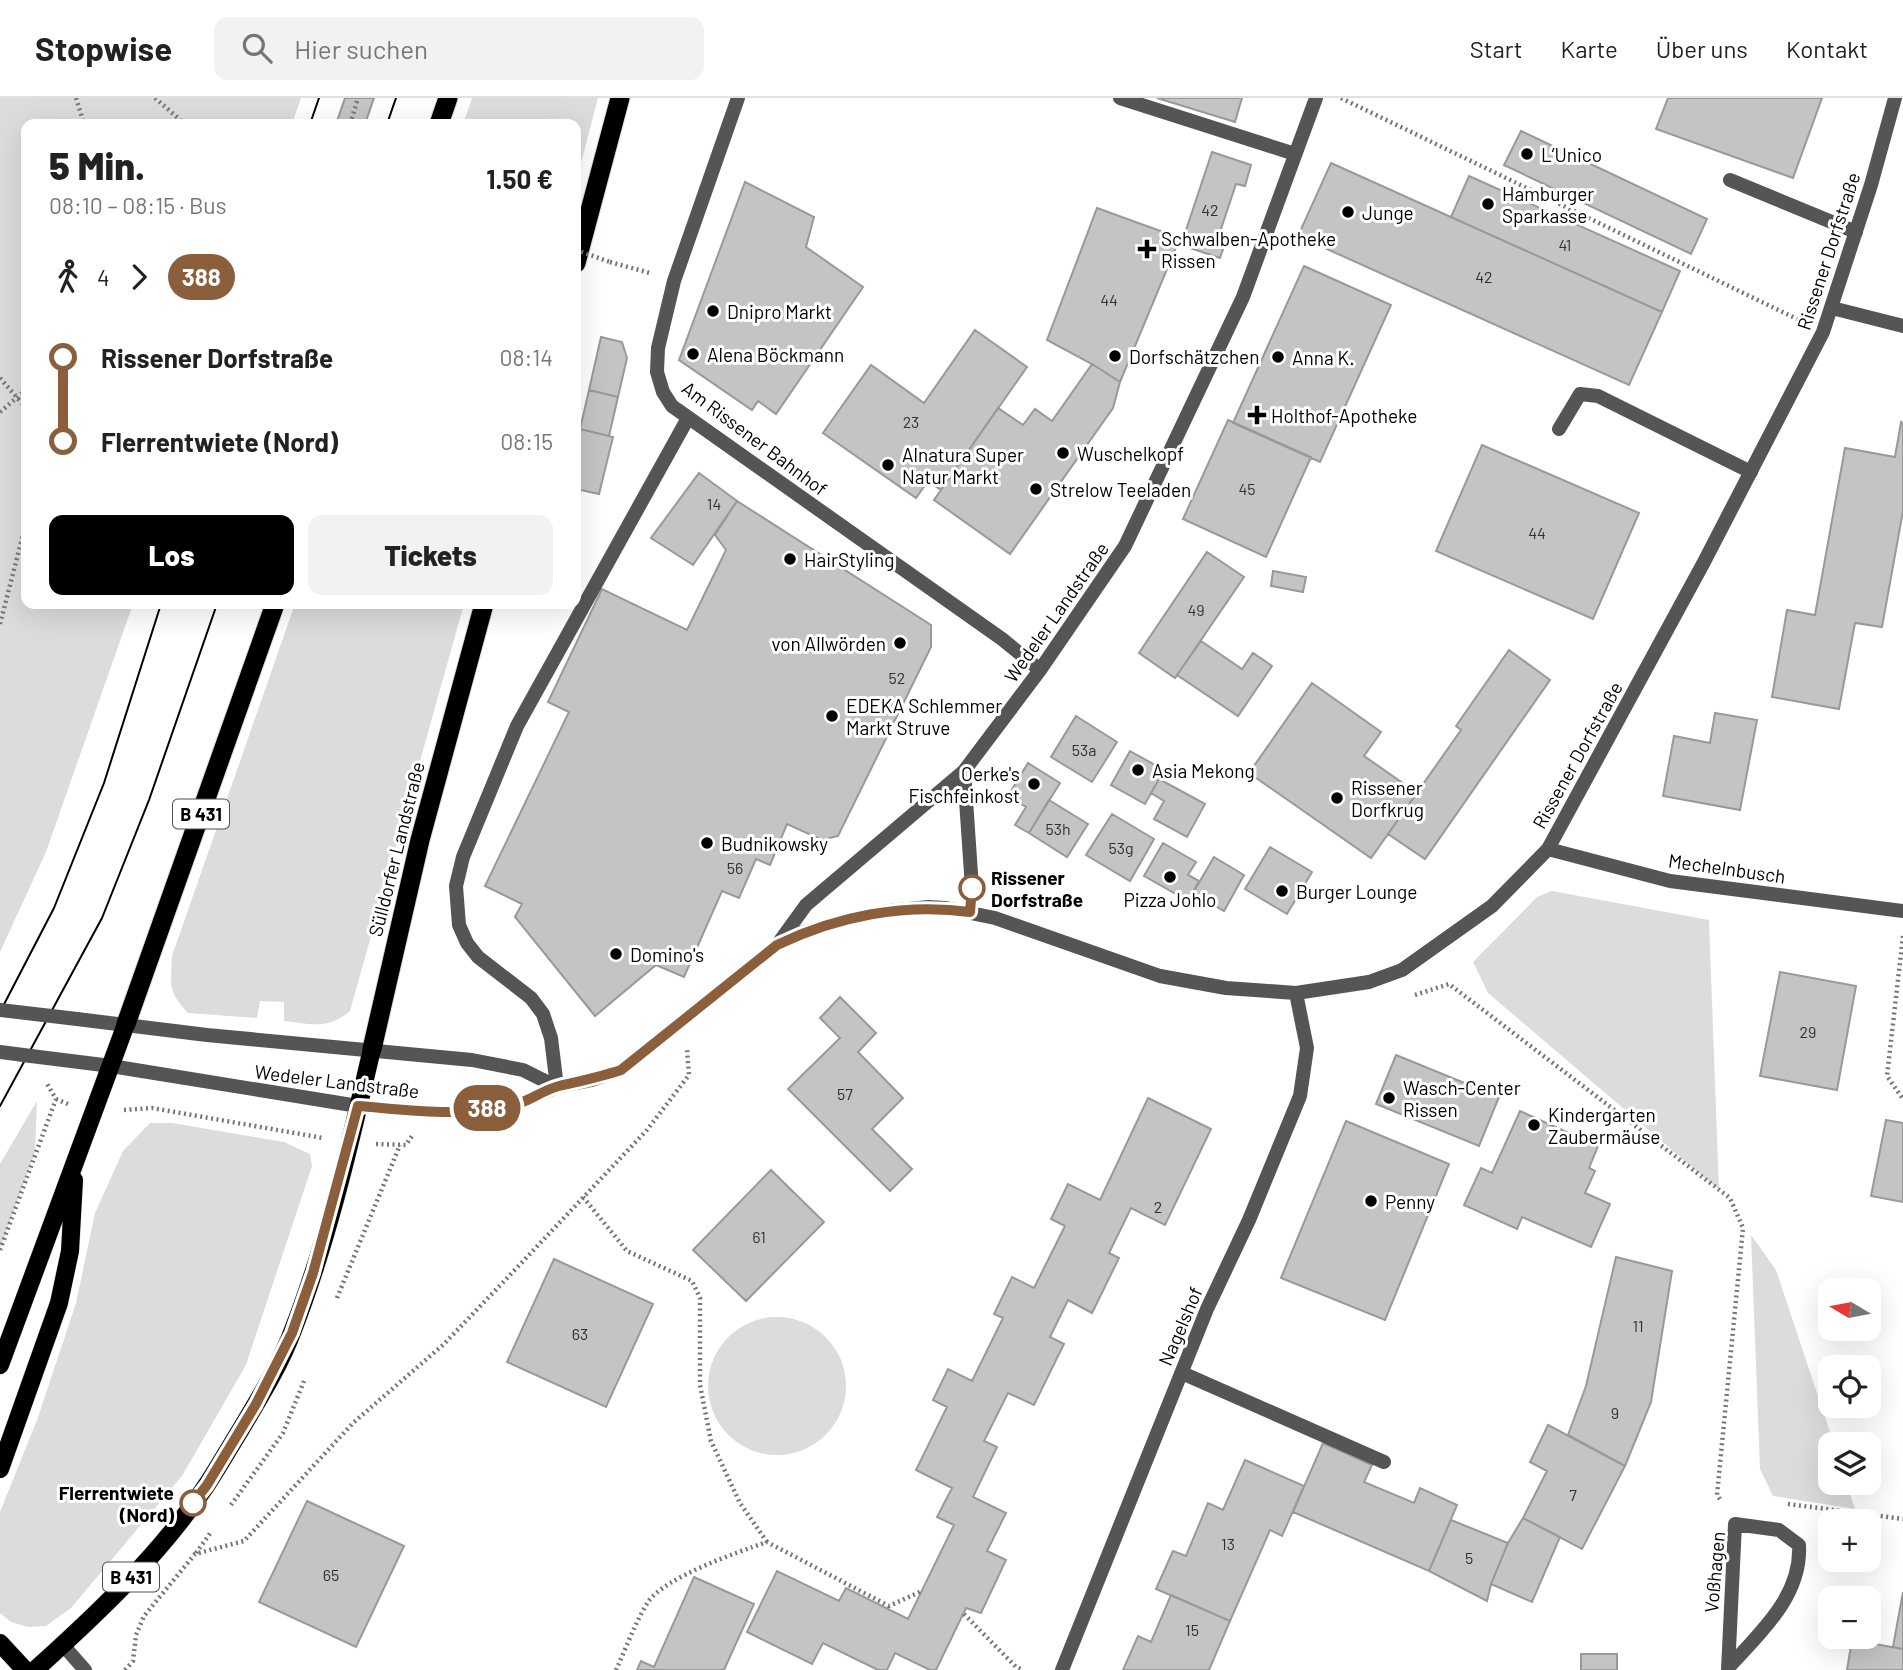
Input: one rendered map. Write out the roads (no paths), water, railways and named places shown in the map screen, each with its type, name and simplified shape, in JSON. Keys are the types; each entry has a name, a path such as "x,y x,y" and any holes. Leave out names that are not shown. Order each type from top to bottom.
{"highway":[{"path":"441,119 448,98"},
{"path":"581,244 620,98"},
{"name":"B 431","path":"126,1024 273,609"},
{"name":"Sülldorfer Landstraße","path":"372,1049 420,840 483,609"}],"main road":[{"name":"B 431","path":"0,1365 126,1024"},
{"name":"Sülldorfer Landstraße","path":"358,1106 372,1049"},
{"name":"B 431","path":"35,1670 121,1589 168,1535 207,1485 256,1404 292,1333 313,1273 358,1106"},
{"path":"0,1469 59,1303 66,1276 75,1162"},
{"path":"0,1643 25,1670"}],"street":[{"name":"Am Rissener Bahnhof","path":"738,98 674,281 658,348 657,372 663,392 672,406 688,418 1002,639 1040,670"},
{"path":"1120,98 1295,154"},
{"name":"Wedeler Landstraße","path":"0,1052 111,1066 358,1106 427,1111 468,1111 514,1105 557,1087 592,1080 621,1070 777,945 806,905 964,771 1040,670 1125,546 1243,297 1316,98"},
{"name":"Rissener Dorfstraße","path":"777,945 811,930 857,917 928,907 970,912 1053,937 1160,976 1226,988 1296,993 1369,982 1402,970 1492,906 1548,849 1751,472 1823,332 1856,232 1895,98"},
{"path":"1730,180 1856,232"},
{"path":"1832,308 1903,326"},
{"path":"1559,429 1580,394 1598,396 1751,472"},
{"path":"557,1087 551,1038 543,1014 531,998 478,957 467,943 459,925 456,886 463,857 517,726 688,418"},
{"path":"964,771 972,888 970,912"},
{"name":"Mechelnbusch","path":"1548,849 1670,881 1903,911"},
{"name":"Nagelshof","path":"1062,1670 1182,1373 1300,1096 1307,1048 1296,993"},
{"name":"Wedeler Landstraße","path":"0,1010 206,1035 472,1060 523,1070 557,1087"},
{"path":"1182,1373 1384,1462"},
{"name":"Voßhagen","path":"1735,1524 1779,1530 1799,1545 1797,1577 1786,1600 1728,1669 1735,1524"},
{"path":"63,1645 85,1670"}],"tram line":[{"path":"312,119 319,98"},
{"path":"389,119 396,98"},
{"path":"0,1012 54,908 104,783 159,609"},
{"path":"0,1106 102,918 149,800 215,609"}],"place":[{"name":"L‘Unico","path":"1527,154"},
{"name":"Hamburger Sparkasse","path":"1488,204"},
{"name":"Junge","path":"1348,212"},
{"name":"Schwalben-Apotheke Rissen","path":"1147,249"},
{"name":"Dnipro Markt","path":"713,311"},
{"name":"Alena Böckmann","path":"693,354"},
{"name":"Dorfschätzchen","path":"1115,356"},
{"name":"Anna K.","path":"1278,357"},
{"name":"Holthof-Apotheke","path":"1257,415"},
{"name":"Wuschelkopf","path":"1063,453"},
{"name":"Alnatura Super Natur Markt","path":"888,465"},
{"name":"Strelow Teeladen","path":"1036,489"},
{"name":"HairStyling","path":"790,559"},
{"name":"von Allwörden","path":"900,643"},
{"name":"EDEKA Schlemmer Markt Struve","path":"832,716"},
{"name":"Asia Mekong","path":"1138,770"},
{"name":"Oerke's Fischfeinkost","path":"1034,784"},
{"name":"Rissener Dorfkrug","path":"1337,798"},
{"name":"Budnikowsky","path":"707,843"},
{"name":"Pizza Johlo","path":"1170,877"},
{"name":"Rissener Dorfstraße","path":"972,888"},
{"name":"Burger Lounge","path":"1282,891"},
{"name":"Domino's","path":"616,954"},
{"name":"Wasch-Center Rissen","path":"1389,1098"},
{"name":"Kindergarten Zaubermäuse","path":"1534,1125"},
{"name":"Penny","path":"1371,1201"},
{"name":"Flerrentwiete (Nord)","path":"193,1503"}]}
